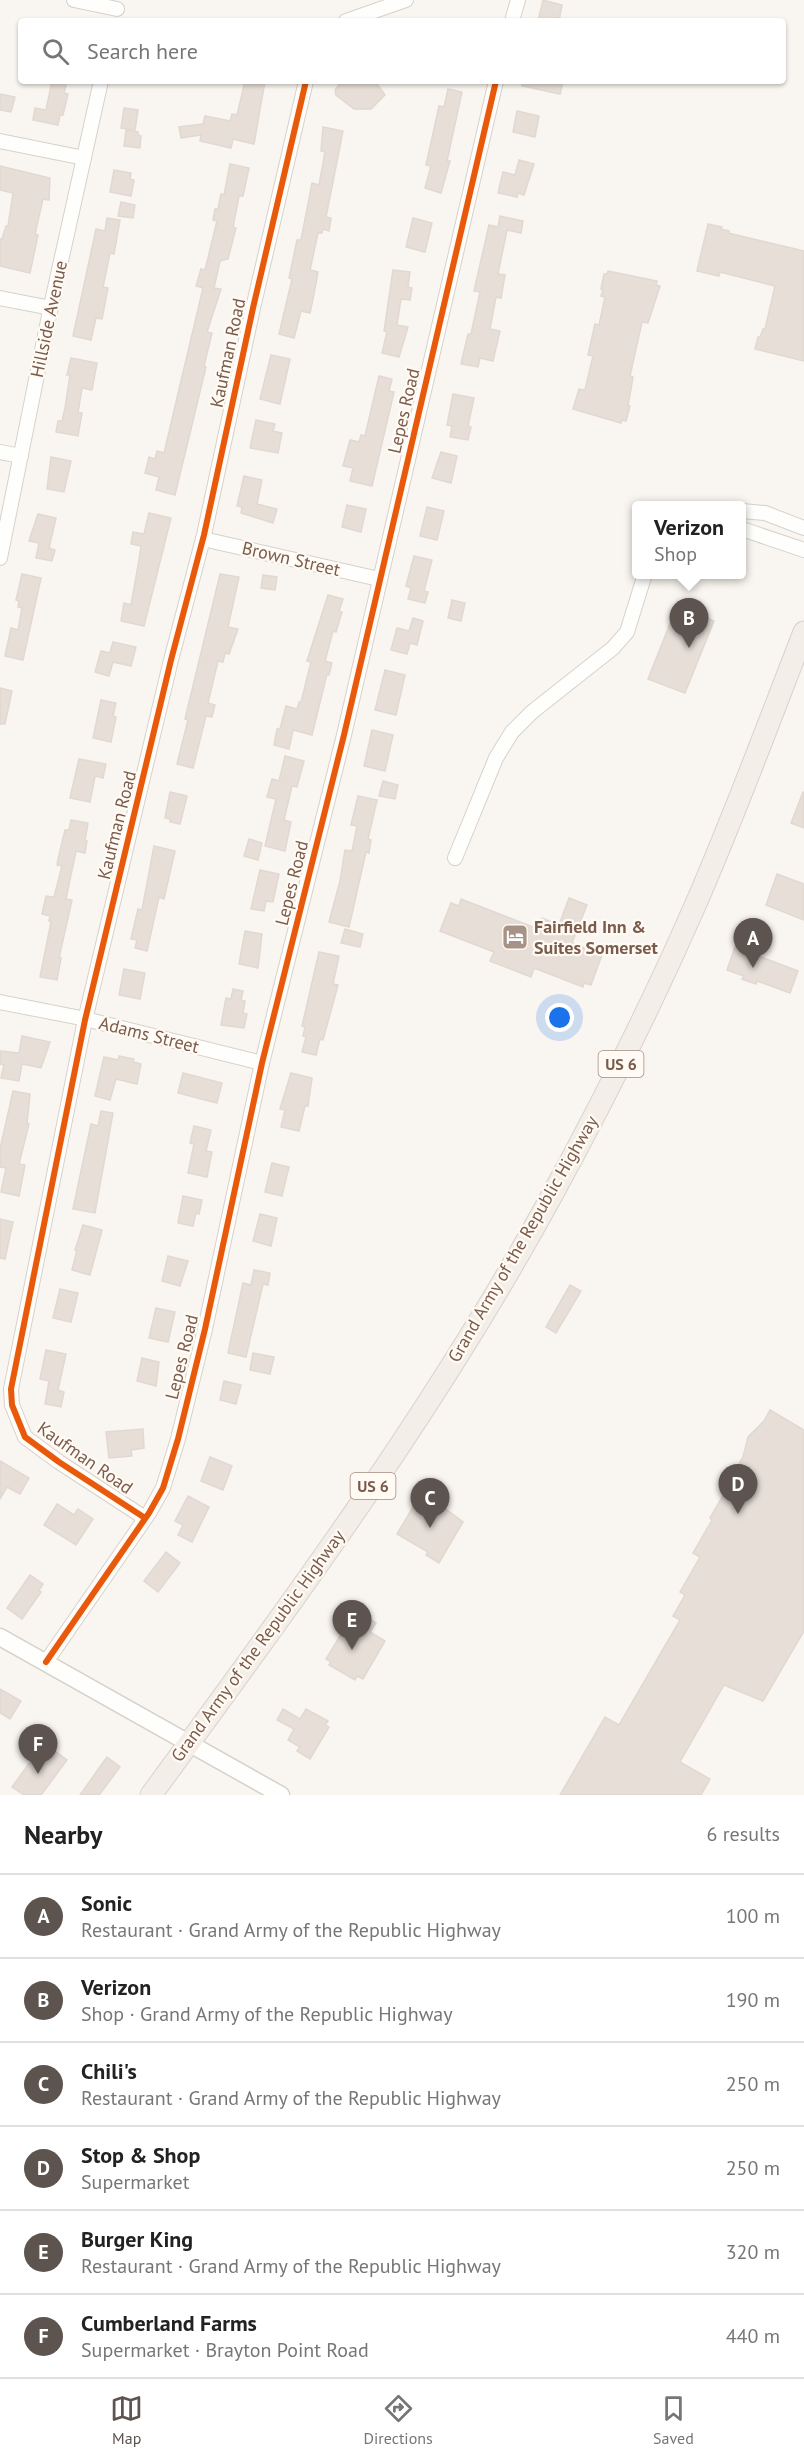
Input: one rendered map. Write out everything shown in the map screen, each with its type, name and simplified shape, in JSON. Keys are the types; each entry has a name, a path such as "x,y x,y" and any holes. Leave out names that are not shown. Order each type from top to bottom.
{"main road":[{"name":"Grand Army of the Republic Highway","path":"151,1795 310,1576 405,1439 463,1348 546,1207 665,972 729,824 804,632"}],"street":[{"path":"74,0 117,10"},
{"path":"355,18 406,0"},
{"path":"513,18 518,0"},
{"name":"Hillside Avenue","path":"0,558 51,308 100,84"},
{"name":"Kaufman Road","path":"145,1518 59,1462 26,1437 12,1405 11,1389 85,1019 171,660 203,538 305,84"},
{"name":"Lepes Road","path":"46,1662 145,1518 163,1488 178,1439 230,1217 262,1063 302,909 495,84"},
{"path":"0,141 84,158"},
{"path":"0,298 51,308"},
{"path":"0,452 21,456"},
{"path":"746,511 765,513 804,528"},
{"path":"746,531 804,550"},
{"name":"Brown Street","path":"203,538 379,579"},
{"path":"455,858 496,758 512,732 531,712 613,648 627,632 643,579"},
{"name":"Adams Street","path":"0,1002 85,1019 262,1063"},
{"path":"0,1636 281,1795"}],"building":[{"path":"543,0 562,5 560,18 539,18"},
{"path":"51,84 66,84 64,93 68,94 58,125 33,120 35,108 46,110"},
{"path":"244,84 264,84 254,144 233,139 231,148 200,141 201,135 181,138 179,127 203,124 205,116 230,121 232,114 237,115"},
{"path":"340,84 377,84 385,95 371,109 354,109 336,95 335,90"},
{"path":"522,84 562,84 560,94 522,86"},
{"path":"448,89 462,92 447,161 450,161 441,193 425,188 431,166 426,165 439,106 444,107"},
{"path":"0,94 15,97 11,112 0,110"},
{"path":"124,108 138,110 135,130 121,128"},
{"path":"517,111 539,116 535,137 513,132"},
{"path":"323,127 343,131 326,217 331,218 329,231 323,229 322,233 318,233 310,270 318,272 310,313 301,311 294,338 279,334 292,279 289,278 297,240 301,240 312,183 319,185 325,152 321,151"},
{"path":"126,130 138,132 141,136 140,148 124,146"},
{"path":"519,160 534,164 524,195 518,193 517,197 498,193 503,172 515,175"},
{"path":"230,164 249,168 243,196 239,196 233,227 236,228 228,259 220,261 214,288 221,289 207,332 212,333 204,366 206,367 175,495 156,490 159,477 145,473 149,457 155,459 157,451 164,453 203,288 196,286 201,269 205,270 217,221 213,220 215,209 218,209 221,194 224,195"},
{"path":"0,166 50,178 49,200 43,199 35,234 38,235 30,273 0,266 0,239 8,226 13,193 0,190"},
{"path":"114,170 131,173 130,179 134,180 131,196 110,192"},
{"path":"121,202 135,205 133,218 118,216"},
{"path":"500,216 523,221 521,233 507,230 498,274 505,275 501,298 496,297 490,329 500,331 493,361 480,358 478,367 461,364 468,334 471,334 480,292 474,291 489,225 498,227"},
{"path":"107,218 120,220 114,254 110,253 103,287 108,288 102,319 96,318 91,340 73,336 96,229 105,231"},
{"path":"413,218 432,223 425,252 406,247"},
{"path":"708,224 722,227 721,229 729,231 728,233 804,251 804,361 755,349 758,337 765,329 775,286 720,272 719,276 697,271"},
{"path":"393,270 410,272 408,287 412,288 410,300 401,299 397,325 408,327 399,357 382,353 387,332 384,331"},
{"path":"608,271 657,281 656,285 660,286 648,323 642,322 630,376 633,377 628,406 630,406 626,421 622,420 621,423 573,409 579,389 585,390 593,356 588,355 595,324 599,325 605,297 601,296 603,290 601,289 604,274"},
{"path":"271,355 290,359 280,404 260,399"},
{"path":"71,358 97,363 92,390 82,388 78,413 82,413 78,436 56,432 58,421 62,421 65,408 70,375 67,375"},
{"path":"379,376 392,379 389,391 394,392 372,486 350,481 353,468 343,466 350,440 359,442 361,435 365,436"},
{"path":"453,394 474,398 468,426 471,427 468,440 450,437 452,426 447,425"},
{"path":"256,420 275,424 273,431 282,433 278,453 250,448"},
{"path":"441,452 457,456 451,483 432,478"},
{"path":"51,457 71,461 64,492 47,489"},
{"path":"244,476 262,480 257,504 277,509 273,523 241,513 242,507 237,506"},
{"path":"347,505 366,509 361,532 342,527"},
{"path":"427,507 444,511 437,540 420,536"},
{"path":"149,513 171,518 144,626 121,621 124,603 131,605 141,546 131,544 133,532 144,534"},
{"path":"38,514 56,518 49,548 55,550 52,561 36,558 39,543 29,541"},
{"path":"414,556 432,560 424,591 428,592 425,603 408,599 411,588 406,586"},
{"path":"22,574 41,578 23,660 5,656 11,628 18,630 22,608 18,607 19,601 16,600"},
{"path":"220,574 239,577 228,627 238,629 229,654 225,653 223,662 218,661 208,703 215,705 212,717 206,716 193,768 177,764 188,720 185,719"},
{"path":"263,575 277,577 275,590 261,588"},
{"path":"328,595 343,599 339,611 342,612 336,632 333,631 325,661 332,663 329,675 327,674 312,735 293,730 289,749 274,745 277,729 280,729 286,706 297,709 301,702 311,662 307,661"},
{"path":"452,600 465,603 461,621 448,618"},
{"path":"677,606 714,621 685,693 648,679"},
{"path":"413,618 423,621 417,645 410,643 407,654 391,650 397,628 409,631"},
{"path":"113,642 136,647 131,666 113,662 109,676 95,672 101,651 110,653"},
{"path":"385,670 405,675 396,715 375,710"},
{"path":"0,688 12,691 5,724 0,724"},
{"path":"101,700 116,703 111,742 93,738"},
{"path":"372,730 393,735 385,771 364,766"},
{"path":"285,756 304,761 297,787 292,786 284,820 291,822 285,851 265,846 276,799 267,797 272,779 279,781"},
{"path":"79,759 106,764 103,778 95,776 90,802 70,798"},
{"path":"383,781 398,785 395,799 379,796"},
{"path":"170,792 187,796 180,824 170,822 170,819 165,818"},
{"path":"804,793 804,828 791,823"},
{"path":"358,796 377,800 368,839 371,840 369,853 366,852 349,927 329,922 340,881 345,850 352,851 357,826 351,825"},
{"path":"71,820 88,823 85,840 87,841 85,853 76,851 66,899 72,900 59,958 61,958 57,980 40,977 51,922 49,921 50,916 42,914 46,896 54,897 62,866 57,865 59,855 65,830 69,830"},
{"path":"249,839 262,843 258,860 244,856"},
{"path":"154,846 175,851 164,899 159,897 147,951 135,948 137,940 131,939 138,909 142,910"},
{"path":"260,870 279,874 273,902 266,901 264,911 251,909"},
{"path":"777,874 804,884 804,920 766,905"},
{"name":"Fairfield Inn & Suites Somerset","path":"569,898 587,905 572,943 602,955 591,985 584,983 583,987 534,968 531,977 490,961 494,952 440,931 451,903 459,906 461,899 538,929 542,918 559,925"},
{"path":"345,929 363,934 360,947 341,943"},
{"path":"245,931 262,934 258,968 239,964"},
{"path":"735,947 798,971 790,993 757,981 756,984 742,979 744,976 727,970"},
{"path":"319,952 339,956 333,984 338,985 323,1040 320,1039 316,1055 302,1052 306,1037 303,1036 305,1027 302,1026"},
{"path":"124,969 145,973 140,999 119,995"},
{"path":"233,989 243,991 241,1000 245,1001 243,1013 247,1014 244,1028 221,1025 226,998 231,999"},
{"path":"22,1036 50,1042 41,1068 22,1064 19,1081 1,1078 4,1065 0,1064 0,1051 19,1053"},
{"path":"119,1056 134,1059 133,1062 141,1064 137,1084 116,1079 110,1100 95,1096 104,1057 118,1060"},
{"path":"183,1073 222,1083 217,1103 178,1093"},
{"path":"291,1073 312,1078 308,1106 305,1106 299,1131 281,1127 285,1110 280,1109"},
{"path":"13,1091 30,1094 27,1123 29,1124 19,1164 25,1165 19,1196 1,1192 6,1168 0,1167 0,1149"},
{"path":"101,1111 113,1113 95,1213 73,1209 91,1124 98,1126"},
{"path":"194,1126 211,1130 206,1151 212,1152 207,1177 188,1173 194,1144 190,1143"},
{"path":"272,1163 289,1167 282,1196 265,1192"},
{"path":"183,1196 202,1200 193,1226 178,1223"},
{"path":"260,1214 277,1218 271,1246 253,1241"},
{"path":"0,1219 13,1222 5,1259 0,1258"},
{"path":"83,1225 102,1230 90,1275 72,1270 77,1250 75,1250"},
{"path":"168,1256 188,1261 180,1286 162,1281"},
{"path":"254,1270 270,1273 268,1285 263,1284 246,1357 228,1353 243,1283 251,1285"},
{"path":"570,1285 581,1291 556,1333 546,1327"},
{"path":"60,1289 78,1293 71,1322 53,1318"},
{"path":"156,1308 175,1312 168,1342 149,1338"},
{"path":"46,1350 66,1354 58,1390 64,1392 61,1407 45,1404 49,1381 40,1379"},
{"path":"253,1353 274,1357 270,1374 250,1370"},
{"path":"142,1358 159,1362 156,1386 137,1381"},
{"path":"224,1381 241,1385 236,1404 220,1400"},
{"path":"770,1410 804,1430 804,1631 763,1701 724,1685 680,1762 710,1779 701,1795 560,1795 605,1717 619,1725 680,1620 673,1616 685,1595 680,1592 700,1557 693,1553 738,1470 736,1469 743,1457 748,1437 764,1421"},
{"path":"143,1429 144,1448 131,1450 132,1456 109,1458 106,1432"},
{"path":"210,1457 232,1466 223,1490 201,1481"},
{"path":"0,1461 29,1478 20,1494 7,1487 0,1499"},
{"path":"188,1496 209,1507 192,1542 178,1535 183,1525 175,1521"},
{"path":"419,1497 441,1510 443,1507 463,1522 439,1563 426,1555 428,1552 397,1534"},
{"path":"57,1504 74,1515 78,1509 93,1519 76,1545 44,1525"},
{"path":"166,1552 180,1563 158,1592 144,1581"},
{"path":"30,1575 43,1584 39,1590 41,1592 22,1619 7,1608"},
{"path":"355,1611 376,1623 370,1632 385,1641 363,1679 357,1676 355,1680 329,1665 331,1662 326,1659"},
{"path":"0,1689 21,1701 10,1719 0,1713"},
{"path":"283,1709 300,1719 306,1709 328,1721 325,1725 329,1727 310,1759 297,1751 300,1747 288,1740 294,1729 277,1720"},
{"path":"44,1743 67,1760 41,1795 24,1795 12,1787"},
{"path":"107,1757 120,1767 99,1795 80,1795"}],"cycle path":[{"path":"145,1518 25,1437 12,1405 11,1389 85,1020 171,660 204,535 253,308 305,84"},
{"path":"46,1662 149,1513 163,1488 178,1439 205,1329 262,1063 344,735 495,84"}],"place":[{"name":"Verizon","path":"689,648"},
{"name":"Fairfield Inn & Suites Somerset","path":"515,937"},
{"name":"Sonic","path":"753,968"},
{"name":"Stop & Shop","path":"738,1514"},
{"name":"Chili's","path":"430,1528"},
{"name":"Burger King","path":"352,1650"},
{"name":"Cumberland Farms","path":"38,1774"}]}
